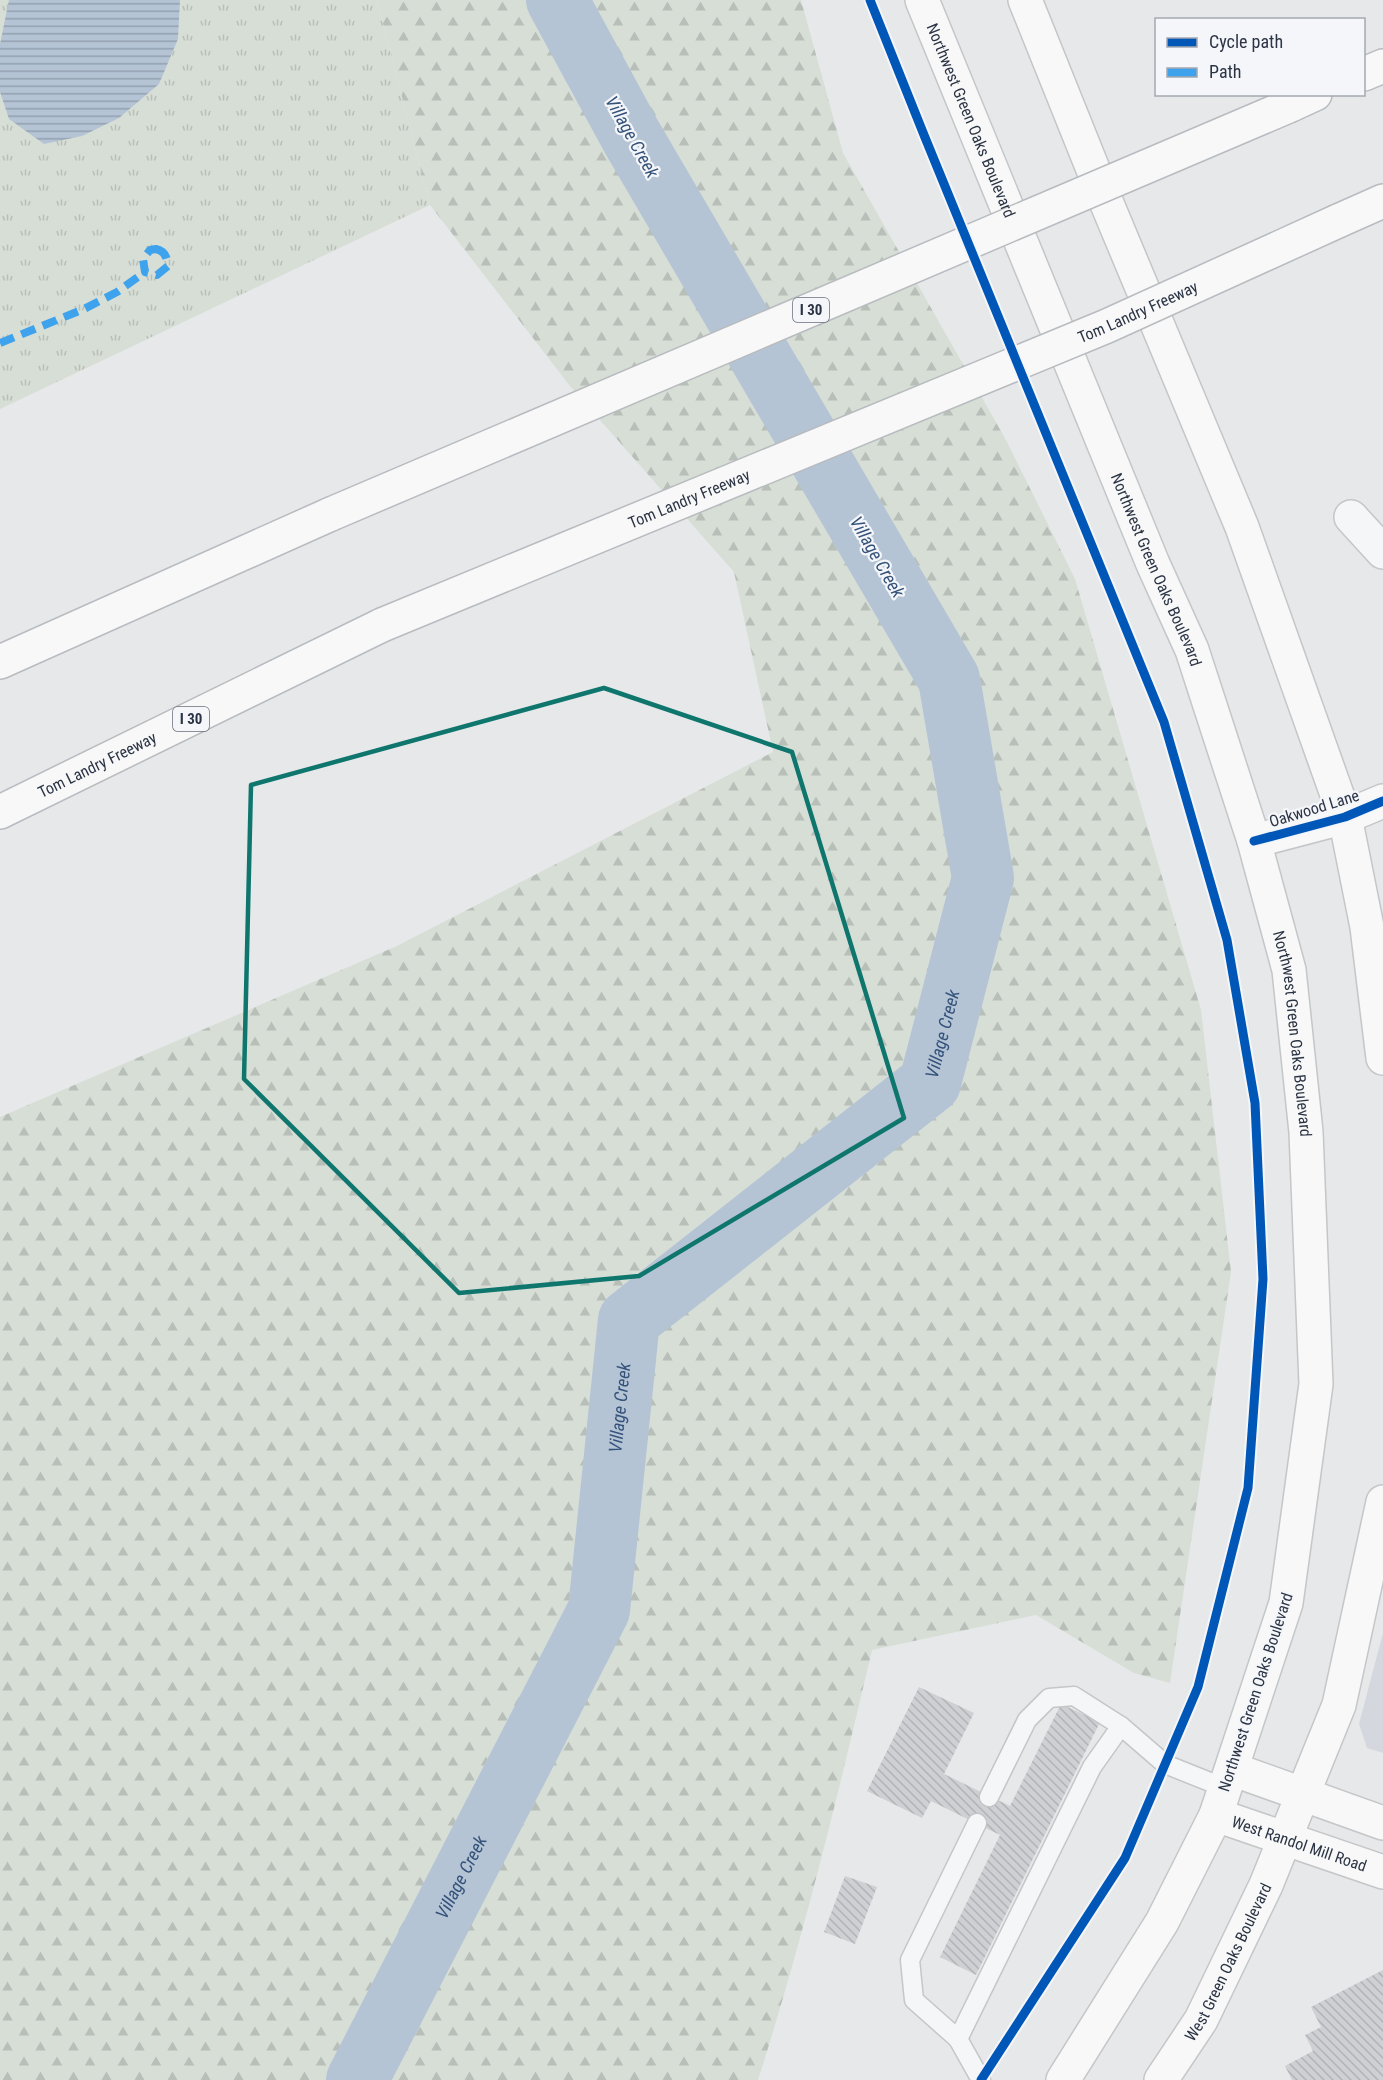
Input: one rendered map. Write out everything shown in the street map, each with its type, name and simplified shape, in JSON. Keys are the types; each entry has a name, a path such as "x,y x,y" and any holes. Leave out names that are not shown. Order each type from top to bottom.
{"main road":[{"name":"Northwest Green Oaks Boulevard","path":"922,0 1153,564 1192,650 1254,841 1289,970 1306,1131 1316,1384 1287,1603 1224,1791 1162,1922 1063,2080"},
{"path":"1025,0 1109,210 1242,527 1345,817 1367,927 1383,1058"},
{"path":"1365,74 1383,66"},
{"name":"I 30","path":"0,662 331,514 1303,100"},
{"name":"Tom Landry Freeway","path":"0,812 382,626 1107,326 1383,201"},
{"name":"Oakwood Lane","path":"1254,841 1345,817 1383,801"},
{"path":"1285,1839 1338,1706 1383,1502"},
{"path":"1224,1791 1301,1794 1383,1823"},
{"name":"West Randol Mill Road","path":"1224,1791 1285,1839 1383,1872"},
{"name":"West Green Oaks Boulevard","path":"1161,2080 1201,2020 1266,1885 1285,1839"}],"street":[{"path":"1351,517 1383,552"}],"lane":[{"path":"989,1797 1027,1720 1049,1698 1074,1696 1121,1726 1165,1764 1224,1791"},
{"path":"958,2039 1092,1767 1121,1726"},
{"path":"977,1823 910,1960 914,2001 958,2039 981,2080"}],"highlighted area":[{"path":"604,688 792,752 904,1118 639,1276 459,1293 244,1079 251,785"}],"shaded area":[{"path":"1383,1633 1383,1753 1367,1748 1359,1724"}],"green space":[{"path":"0,0 377,0 430,205 0,409"},
{"path":"377,0 801,0 843,153 1006,440 1075,579 1201,1010 1231,1272 1170,1683 1134,1673 1036,1615 872,1650 819,1866 758,2080 0,2080 0,1117 397,946 773,752 734,572 570,386 430,205"}],"water":[{"path":"9,0 180,0 178,39 159,84 119,118 82,136 44,144 9,119 0,92 0,44"}],"building":[{"path":"919,1687 974,1713 944,1774 1010,1806 1061,1704 1100,1722 976,1975 940,1957 1000,1835 931,1801 922,1818 867,1791"},
{"path":"845,1876 877,1887 855,1944 824,1932"},
{"path":"1383,1970 1383,2080 1292,2080 1285,2066 1313,2051 1305,2035 1321,2027 1311,2007"}],"waterway":[{"name":"Village Creek","path":"357,2080 599,1610 629,1320 930,1083 983,878 949,679 631,136 557,0"}],"marked path":[{"path":"156,249 165,255 168,266 157,275 145,272 143,259 150,250 156,249"},
{"path":"0,343 84,309 117,292 145,272"}],"cycle path":[{"path":"870,0 1164,722 1227,940 1255,1103 1263,1279 1248,1488 1198,1687 1125,1858 981,2080"},
{"path":"1254,841 1345,817 1383,801"}]}
